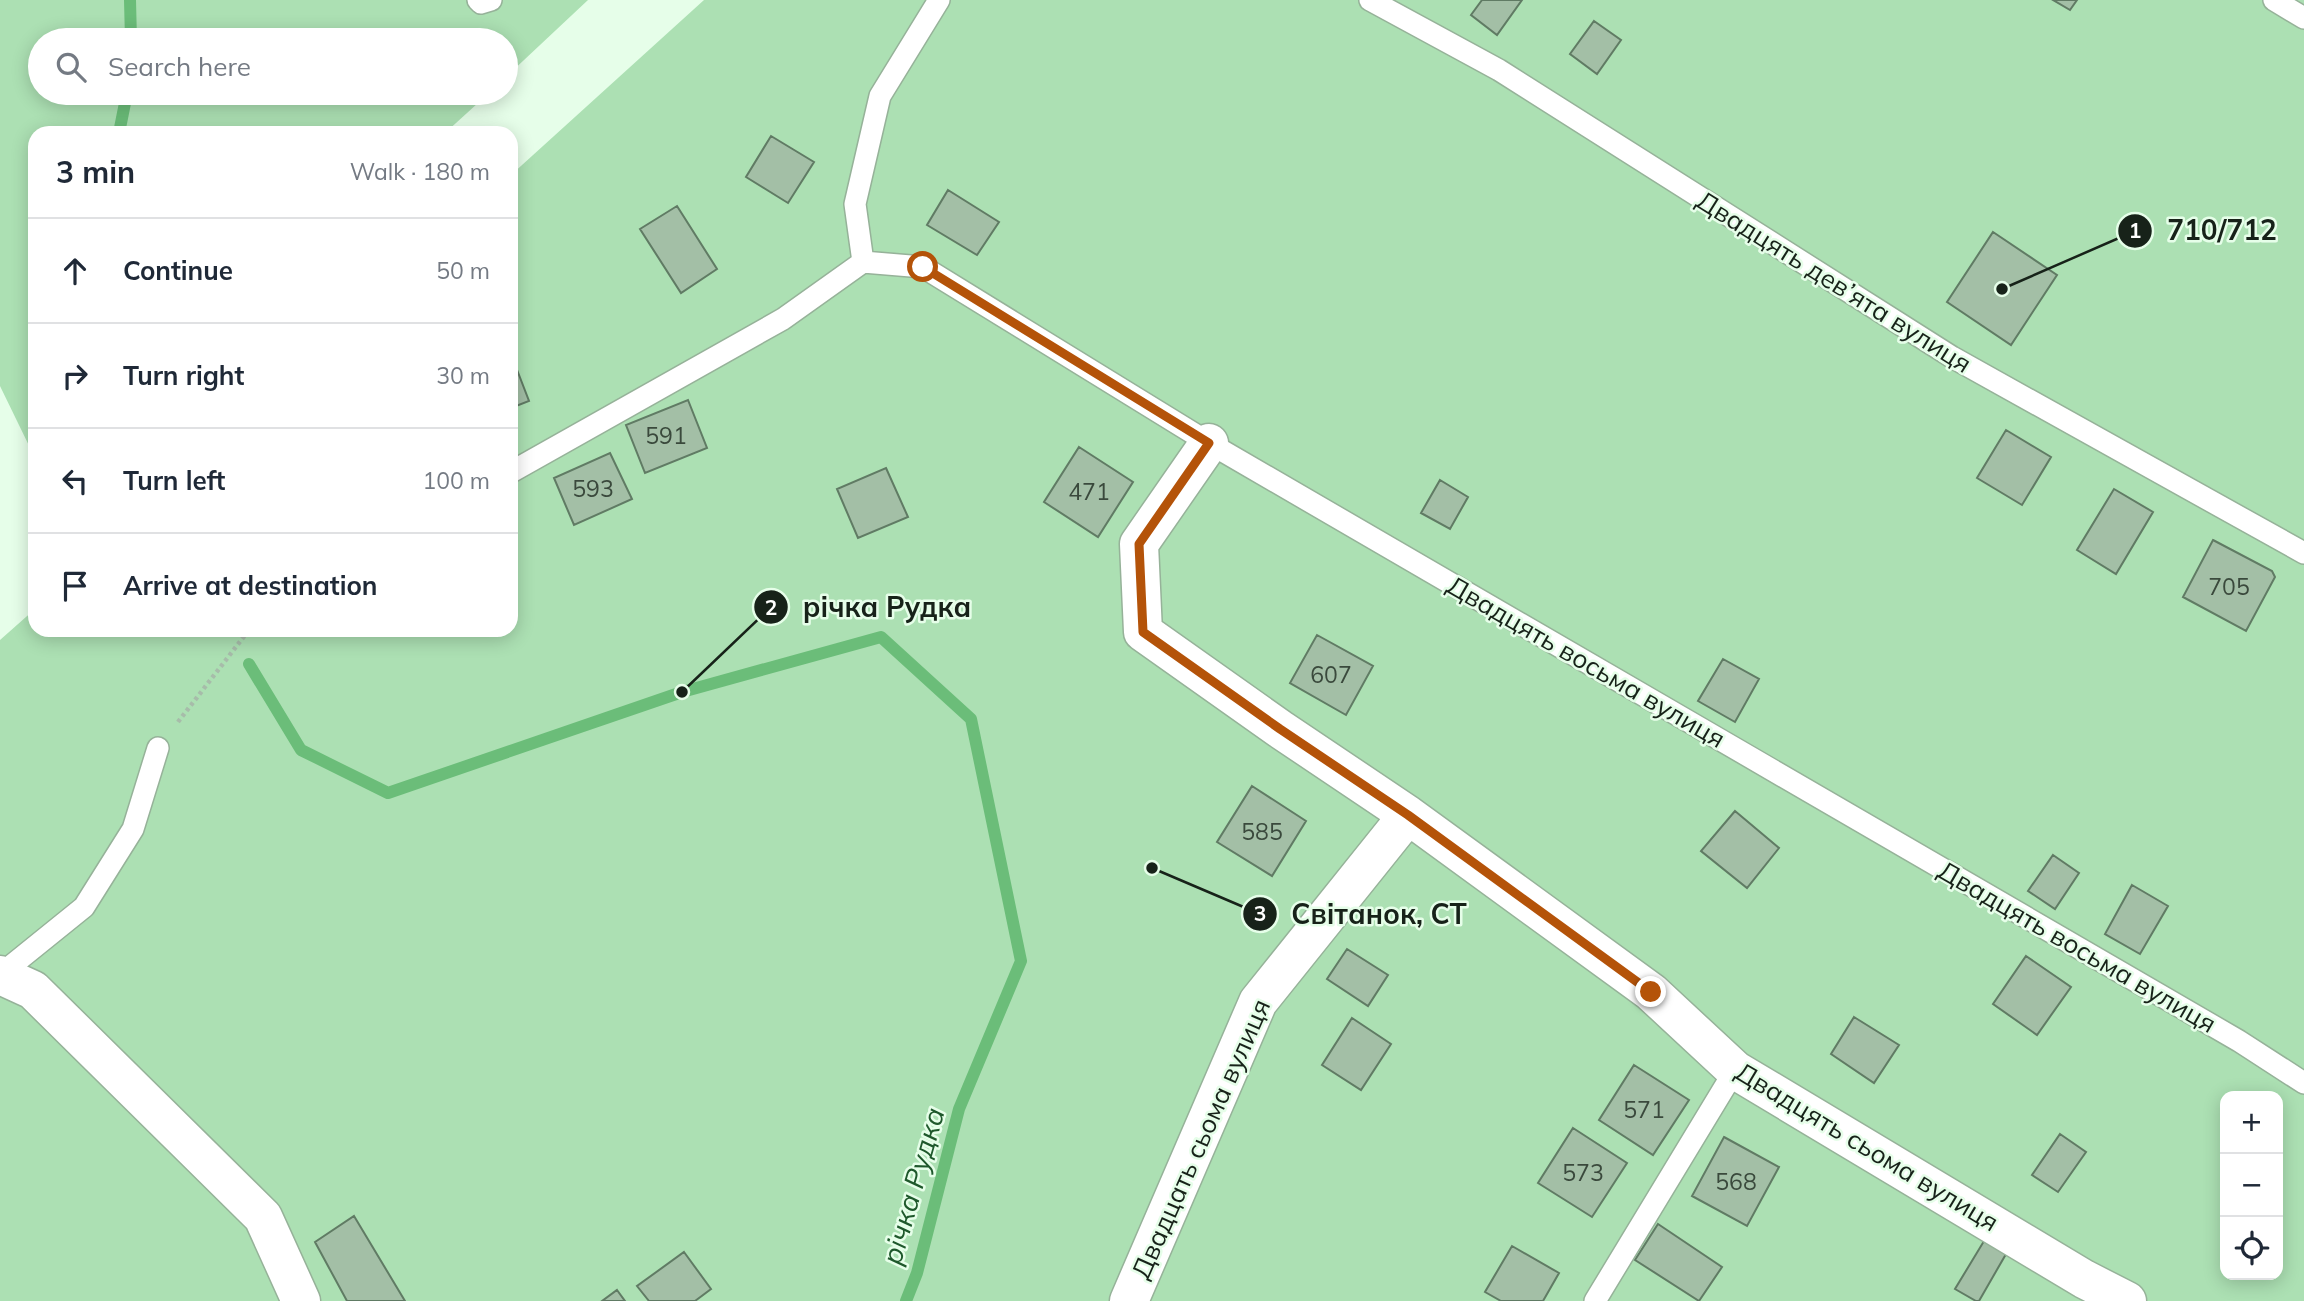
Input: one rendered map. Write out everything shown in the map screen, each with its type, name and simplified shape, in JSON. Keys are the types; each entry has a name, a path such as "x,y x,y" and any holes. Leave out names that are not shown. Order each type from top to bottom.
{"street":[{"name":"Двадцять сьома вулиця","path":"1209,443 1139,544 1143,632 1408,815 1651,992 1735,1070 2078,1290 2127,1301"},
{"name":"Двадцать сьома вулиця","path":"1129,1301 1258,1002 1408,815"},
{"path":"0,974 33,990 263,1217 301,1301"}],"lane":[{"path":"478,0 481,3 491,0"},
{"path":"518,468 783,319 863,262 855,204 880,96 939,0"},
{"name":"Двадцять дев’ята вулиця","path":"1370,0 1499,70 1952,357 2304,553"},
{"path":"2274,0 2304,18"},
{"name":"Двадцять восьма вулиця","path":"863,262 923,267 1209,443 2239,1041 2304,1083"},
{"path":"0,974 84,907 134,829 158,748"},
{"path":"1595,1301 1735,1070"}],"path":[{"path":"158,748 244,637"}],"green space":[{"path":"0,0 588,0 518,66 518,28 28,28 28,105 476,105 453,126 28,126 28,444 0,386"},
{"path":"704,0 2304,0 2304,1301 0,1301 0,640 28,615 28,637 518,637 518,169"}],"building":[{"path":"1482,0 1522,0 1497,35 1471,15"},
{"path":"2053,0 2077,0 2070,10"},
{"path":"1594,21 1621,40 1597,74 1570,54"},
{"path":"771,136 814,162 788,203 746,177"},
{"path":"948,190 999,222 977,255 927,225"},
{"path":"677,206 717,269 681,293 640,229"},
{"path":"1993,232 2057,275 2011,345 1947,302"},
{"path":"518,372 529,401 518,405"},
{"path":"688,400 707,448 645,473 626,425"},
{"path":"2006,430 2051,457 2022,505 1977,478"},
{"path":"1079,447 1133,482 1098,537 1044,502"},
{"path":"610,453 632,499 574,525 554,478"},
{"path":"886,468 908,517 858,538 837,489"},
{"path":"1440,480 1468,497 1450,529 1421,513"},
{"path":"2114,489 2153,512 2116,574 2077,550"},
{"path":"2213,540 2272,571 2275,577 2246,631 2183,597"},
{"path":"1317,635 1373,666 1346,715 1290,683"},
{"path":"1723,659 1759,679 1735,722 1698,701"},
{"path":"1252,786 1306,821 1272,876 1217,842"},
{"path":"1735,811 1779,848 1747,888 1701,851"},
{"path":"2053,855 2079,873 2055,909 2028,891"},
{"path":"2132,885 2168,906 2140,954 2105,934"},
{"path":"1347,949 1388,975 1368,1006 1327,979"},
{"path":"2026,956 2071,987 2037,1035 1993,1004"},
{"path":"1854,1017 1899,1045 1874,1083 1831,1054"},
{"path":"1352,1018 1391,1044 1361,1090 1322,1065"},
{"path":"1634,1065 1689,1100 1653,1155 1599,1120"},
{"path":"1573,1128 1627,1163 1592,1217 1538,1183"},
{"path":"2060,1134 2086,1152 2058,1192 2032,1175"},
{"path":"1724,1137 1779,1167 1747,1226 1692,1196"},
{"path":"354,1216 405,1301 347,1301 315,1242"},
{"path":"1658,1224 1722,1267 1699,1301 1635,1260"},
{"path":"1984,1241 2006,1254 1979,1301 1976,1301 1955,1289"},
{"path":"1512,1246 1559,1273 1543,1301 1501,1301 1485,1292"},
{"path":"684,1252 711,1289 695,1301 649,1301 637,1286"},
{"path":"617,1290 625,1301 602,1301"}],"waterway":[{"name":"річка Рудка","path":"130,0 131,28"},
{"name":"річка Рудка","path":"120,126 125,105"},
{"name":"річка Рудка","path":"249,664 301,750 388,793 682,692 881,637 971,719 1021,961 959,1109 917,1273 906,1301"}],"place":[{"name":"710/712","path":"2002,289"},
{"name":"річка Рудка","path":"682,692"},
{"name":"Світанок, СТ","path":"1152,868"}],"route":[{"path":"923,267 1209,443 1139,544 1143,632 1408,815 1651,992"}]}
